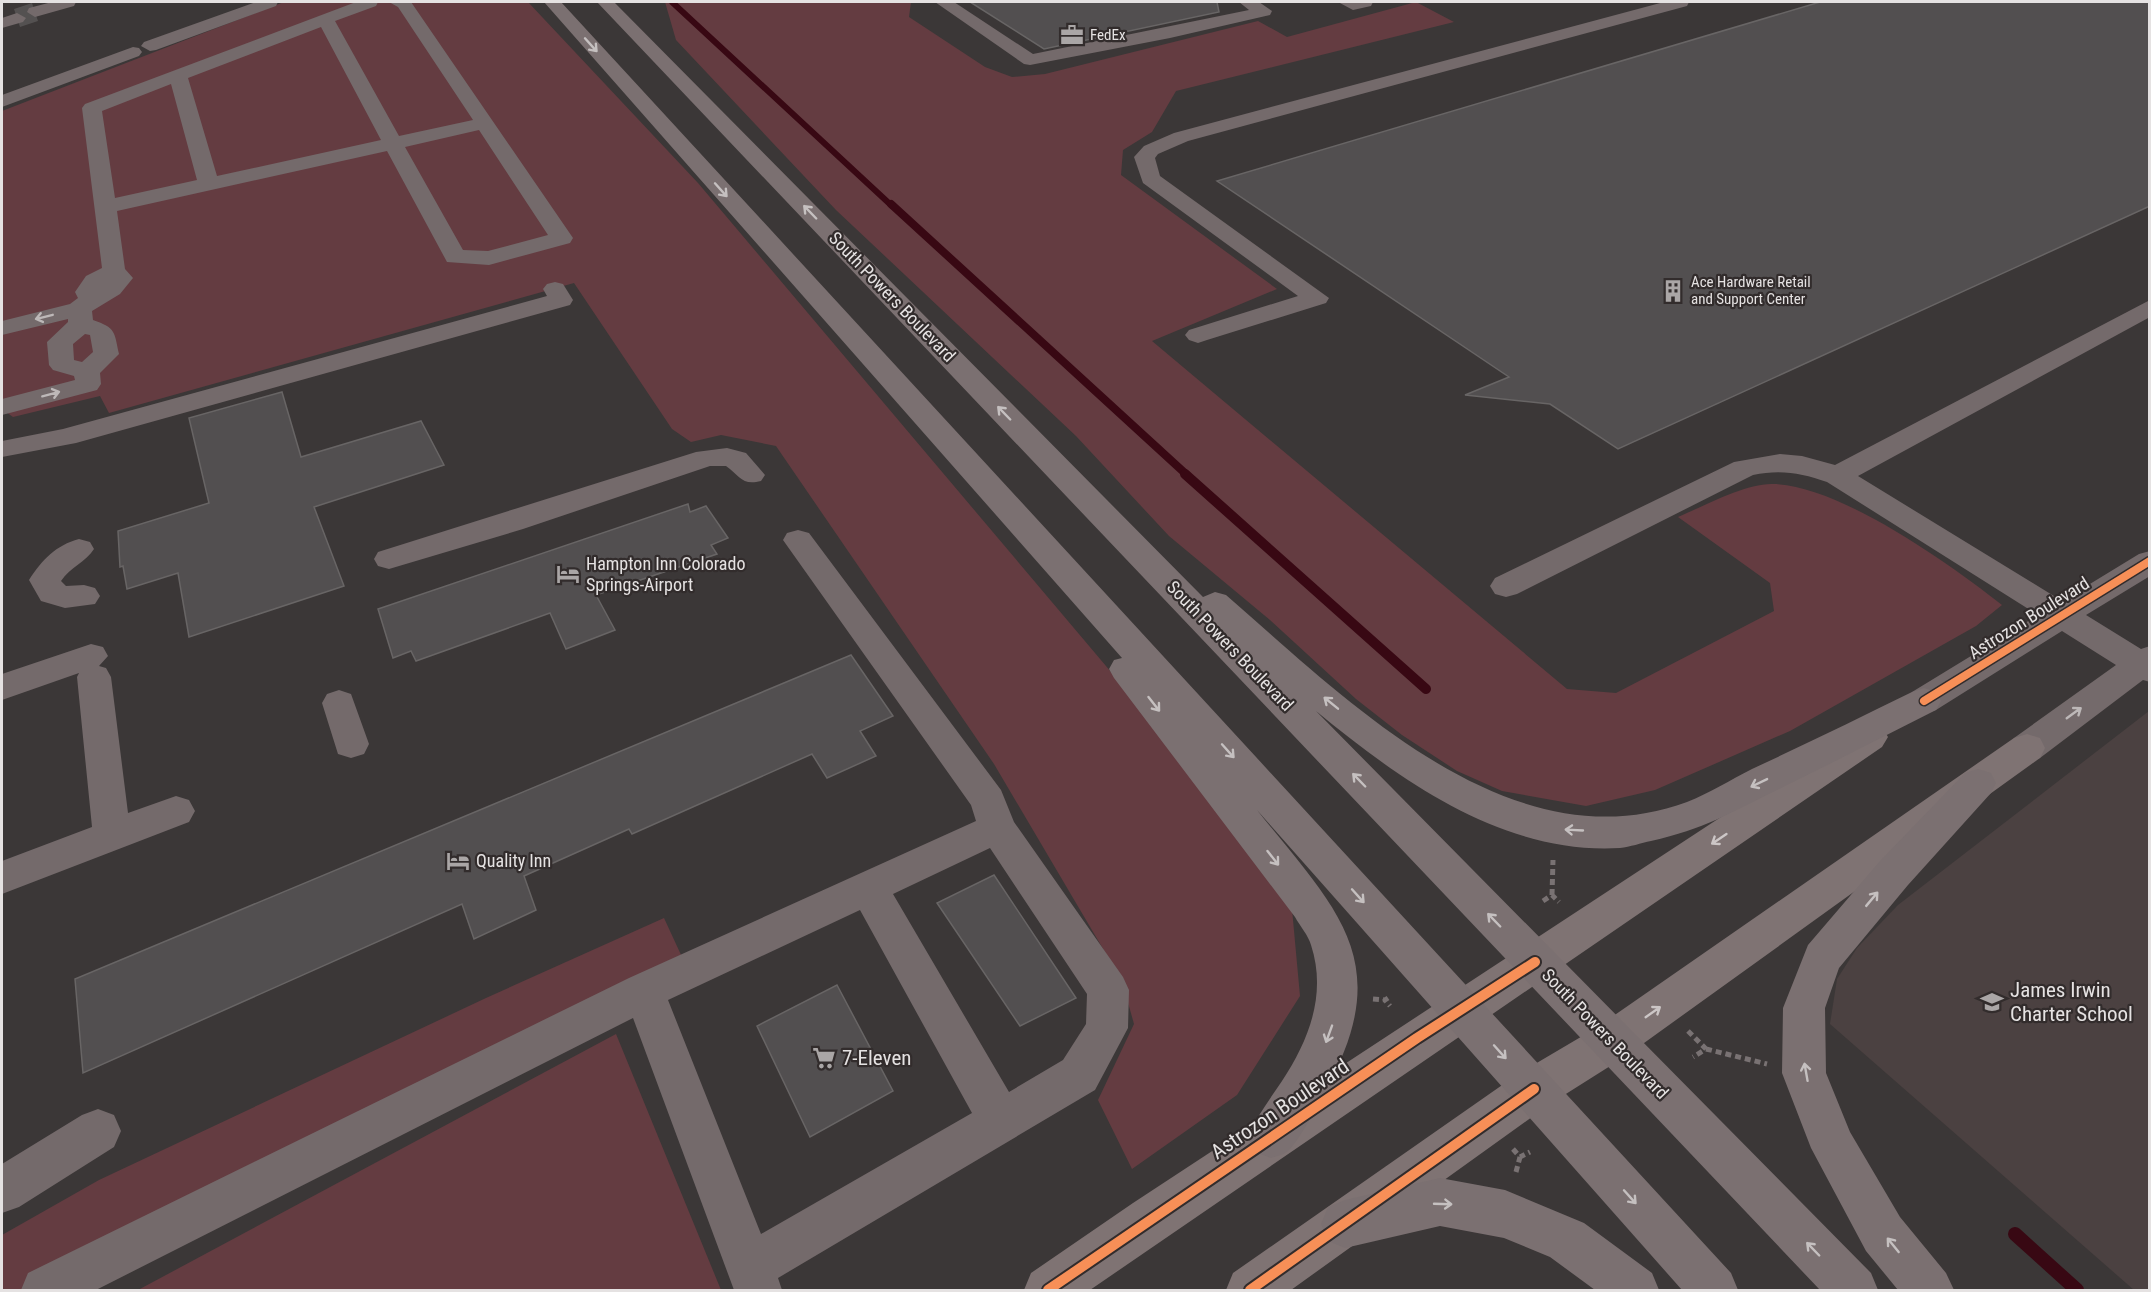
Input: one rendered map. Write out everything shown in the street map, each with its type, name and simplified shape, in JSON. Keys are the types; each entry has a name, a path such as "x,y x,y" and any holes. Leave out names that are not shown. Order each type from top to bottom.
{"highway":[{"path":"552,2 1714,1290"},
{"name":"South Powers Boulevard","path":"605,2 1611,1042 1854,1290"},
{"path":"850,334 1111,649 1309,904 1331,946 1338,987 1332,1028 1312,1077 1271,1136"},
{"path":"1031,440 1316,691 1376,740 1444,787 1500,813 1566,831 1631,832 1688,817 1924,701"},
{"path":"1929,1290 1883,1234 1834,1148 1804,1073 1804,1008 1822,958 1894,873 1978,783"},
{"path":"1345,1224 1440,1202 1505,1214 1567,1240 1635,1290"}],"main road":[{"name":"Astrozon Boulevard","path":"1047,1290 1460,1009 1535,962 1924,701"},
{"path":"1250,1290 1534,1089 1611,1042 2027,748"}],"street":[{"path":"35,12 68,2"},
{"path":"2,101 270,2"},
{"path":"2,407 88,384 87,371 62,365 60,342 83,311 112,291 121,278 114,271 92,108 370,2"},
{"path":"325,18 455,257 489,258 562,238 403,2 397,2"},
{"path":"943,2 1030,60 1170,33 1264,10 1247,2"},
{"path":"1346,2 1353,5 1365,2"},
{"path":"1198,335 1317,298 1150,179 1144,158 1151,150 1180,137 1681,2"},
{"path":"2,10 11,14"},
{"path":"178,75 209,184"},
{"path":"105,207 485,123"},
{"path":"2,449 65,425 561,300 555,289"},
{"path":"1837,476 2150,307"},
{"path":"2,328 83,311"},
{"path":"388,559 512,522 706,458 729,455 739,459 751,475"},
{"path":"1506,586 1744,468 1767,462 1803,463 1837,476 2060,617 2146,664 2027,748"},
{"path":"644,991 754,1279 1001,1121 1079,1075 1107,1028 1108,990 997,828 988,800 798,540"},
{"path":"79,549 57,563 45,580 52,592 65,597 84,596"},
{"name":"Astrozon Boulevard","path":"1924,701 2150,561"},
{"path":"2,687 93,667 112,835"},
{"path":"339,703 351,744"},
{"path":"2,878 176,811"},
{"path":"45,1290 644,991 997,828"},
{"path":"868,887 1001,1121"},
{"path":"2,1190 98,1131"}],"path":[{"path":"1553,853 1552,895 1562,905"},
{"path":"1543,902 1552,895"},
{"path":"1389,998 1385,1000 1390,1006"},
{"path":"1688,1031 1706,1049 1773,1066"},
{"path":"1693,1057 1706,1049"},
{"path":"1516,1172 1520,1157"}],"shaded area":[{"path":"284,2 528,2 698,183 1193,769 1292,909 1300,996 1237,1095 1132,1169 1098,1100 1134,1024 1122,981 994,764 776,446 721,435 691,442 672,429 574,283 109,413 100,396 13,417 2,409 2,111"},
{"path":"665,2 911,2 909,17 985,67 1012,77 1045,74 1258,21 1287,37 1416,2 1454,22 1176,91 1152,132 1123,150 1121,175 1277,289 1152,341 1567,689 1616,693 1774,611 1770,583 1678,517 1750,487 1773,484 1800,488 1861,512 1924,549 2002,605 1976,626 1790,731 1655,790 1586,806 1502,791 1457,771 1402,735 1356,699 1270,620 1169,536 1076,436 836,210 676,40"},
{"name":"James Irwin Charter School","path":"2149,711 2150,1290 2134,1290 1830,1024 1837,979 1857,948 1898,905"},
{"path":"664,918 688,970 45,1290 2,1290 2,1235 99,1180 486,998"},
{"path":"616,1034 721,1290 138,1290"}],"building":[{"name":"FedEx","path":"970,2 1217,2 1219,12 1044,49"},
{"name":"Ace Hardware Retail and Support Center","path":"1820,2 2150,2 2150,206 1618,449 1550,404 1465,395 1509,377 1217,181"},
{"path":"282,392 301,457 421,421 444,465 314,507 344,586 189,637 178,573 127,589 123,566 120,567 118,531 209,503 189,418"},
{"name":"Hampton Inn Colorado Springs-Airport","path":"688,504 690,512 706,506 728,538 711,545 717,554 596,595 615,630 566,649 550,613 416,661 411,651 393,658 378,609"},
{"name":"Quality Inn","path":"851,655 893,716 860,731 876,756 827,778 812,754 632,834 629,829 524,876 536,910 474,939 462,904 83,1073 75,979"},
{"path":"994,875 1076,998 1020,1026 937,903"},
{"name":"7-Eleven","path":"837,985 893,1091 810,1137 757,1026"}],"waterway":[{"path":"672,2 892,206"},
{"path":"891,204 1187,475"},
{"path":"1185,474 1426,689"},
{"path":"2015,1234 2077,1290"}],"tunnel":[{"path":"17,18 35,12"}],"cycle path":[{"path":"1924,701 2150,561"},
{"path":"1048,1290 1417,1038 1535,962"},
{"path":"1250,1290 1534,1089"}],"place":[{"name":"FedEx","path":"1072,35"},
{"name":"Ace Hardware Retail and Support Center","path":"1673,291"},
{"name":"Hampton Inn Colorado Springs-Airport","path":"568,574"},
{"name":"Quality Inn","path":"458,861"},
{"name":"James Irwin Charter School","path":"1992,1002"},
{"name":"7-Eleven","path":"824,1058"}]}
